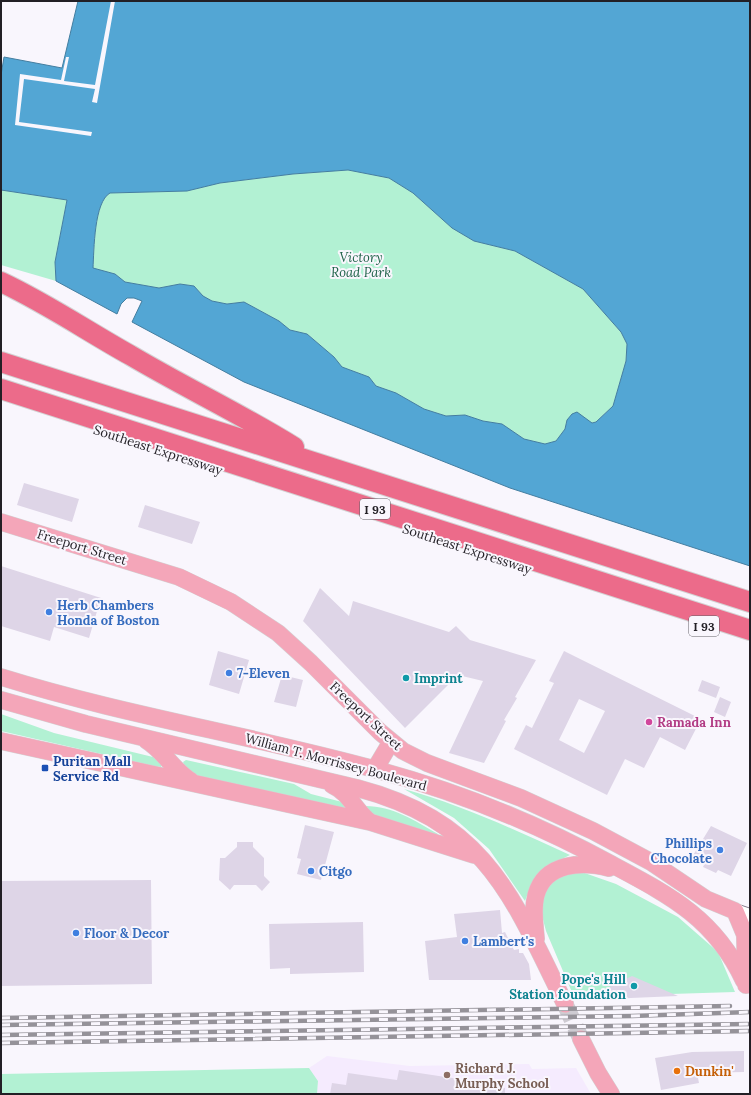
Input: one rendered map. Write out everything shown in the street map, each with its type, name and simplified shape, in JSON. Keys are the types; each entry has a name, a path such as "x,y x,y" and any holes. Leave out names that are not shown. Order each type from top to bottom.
{"highway":[{"path":"1,282 36,300 143,363 260,426 317,462"},
{"name":"I 93","path":"1,362 750,602"},
{"name":"I 93","path":"1,374 750,614"},
{"name":"I 93","path":"1,389 750,630"},
{"name":"Southeast Expressway","path":"1,399 750,640"}],"main road":[{"name":"Freeport Street","path":"1,522 179,577 231,602 278,633 311,663 391,742 422,761 501,790 562,816 663,869 711,902 743,914 741,923 746,941 748,989"},
{"name":"William T. Morrissey Boulevard","path":"1,677 98,703 374,769 436,788 494,809 559,837 629,873 696,916 719,938 731,954 748,989"},
{"name":"William T. Morrissey Boulevard","path":"1,700 131,734 379,794 416,808 454,832 486,863 513,900 564,1004"},
{"path":"131,734 144,739 160,750 180,774 195,784"},
{"path":"1,741 370,822 461,850 486,863"},
{"path":"374,769 391,742"},
{"path":"311,777 336,787 346,793 362,815 370,822"},
{"path":"494,809 501,790"},
{"path":"537,949 536,894 546,878 564,867 574,864 604,867 629,873"},
{"path":"670,898 685,901 693,897 696,892"},
{"path":"581,1039 598,1073 611,1094"}],"shaded area":[{"name":"Richard J. Murphy School","path":"327,1056 410,1066 529,1064 532,1069 576,1068 591,1094 317,1094 318,1081 309,1068"}],"green space":[{"name":"Victory Road Park","path":"348,170 389,178 413,193 452,228 474,241 515,251 583,289 621,332 627,344 626,361 613,406 596,422 591,423 577,413 567,420 565,429 556,441 545,444 524,439 502,424 483,421 465,415 446,416 424,409 396,393 376,386 369,377 342,367 334,357 307,334 290,330 279,321 244,302 227,304 212,301 203,296 194,286 180,284 159,288 125,282 115,274 93,268 98,216 105,198 110,193 187,191 220,183 293,174"},
{"path":"1,190 67,200 55,262 56,281 1,265"},
{"path":"1,714 54,733 153,757 162,764 161,767 154,766 1,731"},
{"path":"186,760 294,784 311,794 346,803 349,810 188,774 183,762"},
{"path":"404,789 468,810 570,855 547,868 537,877 525,901 489,849 454,818"},
{"path":"363,806 383,808 402,814 438,834 436,837 362,810"},
{"path":"576,870 616,884 678,917 718,952 735,992 574,997 546,931 540,908 545,888 560,874"},
{"path":"309,1068 318,1081 317,1094 1,1094 1,1074"}],"water":[{"path":"78,1 750,1 750,566 510,488 244,382 132,322 142,301 134,298 127,298 121,304 117,314 56,281 55,262 67,200 1,190 1,75 4,57 62,68","holes":["348,170 389,178 413,193 452,228 474,241 515,251 583,289 621,332 627,344 626,361 613,406 596,422 592,423 577,412 572,414 567,420 565,429 556,441 545,444 524,439 502,424 483,421 465,415 446,416 424,409 396,393 376,386 369,377 342,367 334,357 307,334 290,330 279,321 244,302 227,304 212,301 203,296 194,286 180,284 159,288 125,282 115,274 93,268 98,216 105,198 110,193 187,191 220,183 293,174"]}],"pier":[{"path":"111,1 115,1 97,103 92,102 95,89 24,79 19,122 92,132 91,136 15,125 20,74 61,80 66,57 69,57 64,81 95,85"}],"building":[{"path":"24,483 79,499 72,522 17,505"},
{"path":"145,505 200,522 192,544 138,527"},
{"name":"Herb Chambers Honda of Boston","path":"1,566 101,598 89,638 54,627 50,641 1,626"},
{"name":"Imprint","path":"320,588 349,616 353,601 449,632 456,626 470,640 536,660 515,697 517,698 504,720 506,721 484,763 449,753 483,681 458,675 405,728 303,621"},
{"name":"7-Eleven","path":"218,651 249,660 239,694 209,685"},
{"name":"Ramada Inn","path":"564,651 701,719 685,750 660,737 644,768 625,759 607,795 514,749 526,725 532,728 554,683 549,681","holes":["579,699 605,711 584,753 559,740"]},
{"path":"282,675 303,680 296,707 274,702"},
{"path":"702,680 720,687 716,698 698,691"},
{"path":"720,697 731,702 725,717 714,712"},
{"name":"Citgo","path":"305,825 334,832 321,880 297,874 301,859 297,858"},
{"name":"Phillips Chocolate","path":"711,826 747,843 731,876 718,870 716,873 703,867 705,863 692,857"},
{"path":"237,842 253,842 253,847 264,858 264,876 270,882 262,891 256,885 234,885 230,890 219,880 220,858 225,858 237,847"},
{"name":"Floor & Decor","path":"151,880 152,984 1,986 1,881"},
{"path":"500,910 502,933 505,932 514,950 519,949 519,953 523,953 529,964 531,980 429,980 425,941 457,937 454,914"},
{"path":"363,922 364,972 290,974 290,968 270,969 269,924"},
{"name":"Pope's Hill Station foundation","path":"632,976 678,996 583,1000"},
{"path":"744,1051 744,1072 697,1073 699,1083 661,1090 655,1058 692,1052"},
{"path":"399,1070 472,1081 472,1083 505,1088 505,1094 330,1094 332,1083 346,1085 348,1073 397,1080"}],"tunnel":[{"path":"565,1004 581,1039"}],"railway":[{"path":"1,1018 730,1006"},
{"path":"1,1025 632,1016 750,1012"},
{"path":"1,1035 750,1024"},
{"path":"1,1043 750,1031"}],"place":[{"name":"Herb Chambers Honda of Boston","path":"49,612"},
{"name":"7-Eleven","path":"229,673"},
{"name":"Imprint","path":"406,678"},
{"name":"Ramada Inn","path":"649,722"},
{"name":"Puritan Mall Service Rd","path":"45,768"},
{"name":"Phillips Chocolate","path":"720,850"},
{"name":"Citgo","path":"311,871"},
{"name":"Floor & Decor","path":"76,933"},
{"name":"Lambert's","path":"465,941"},
{"name":"Pope's Hill Station foundation","path":"634,986"},
{"name":"Dunkin'","path":"677,1071"},
{"name":"Richard J. Murphy School","path":"447,1075"}]}
